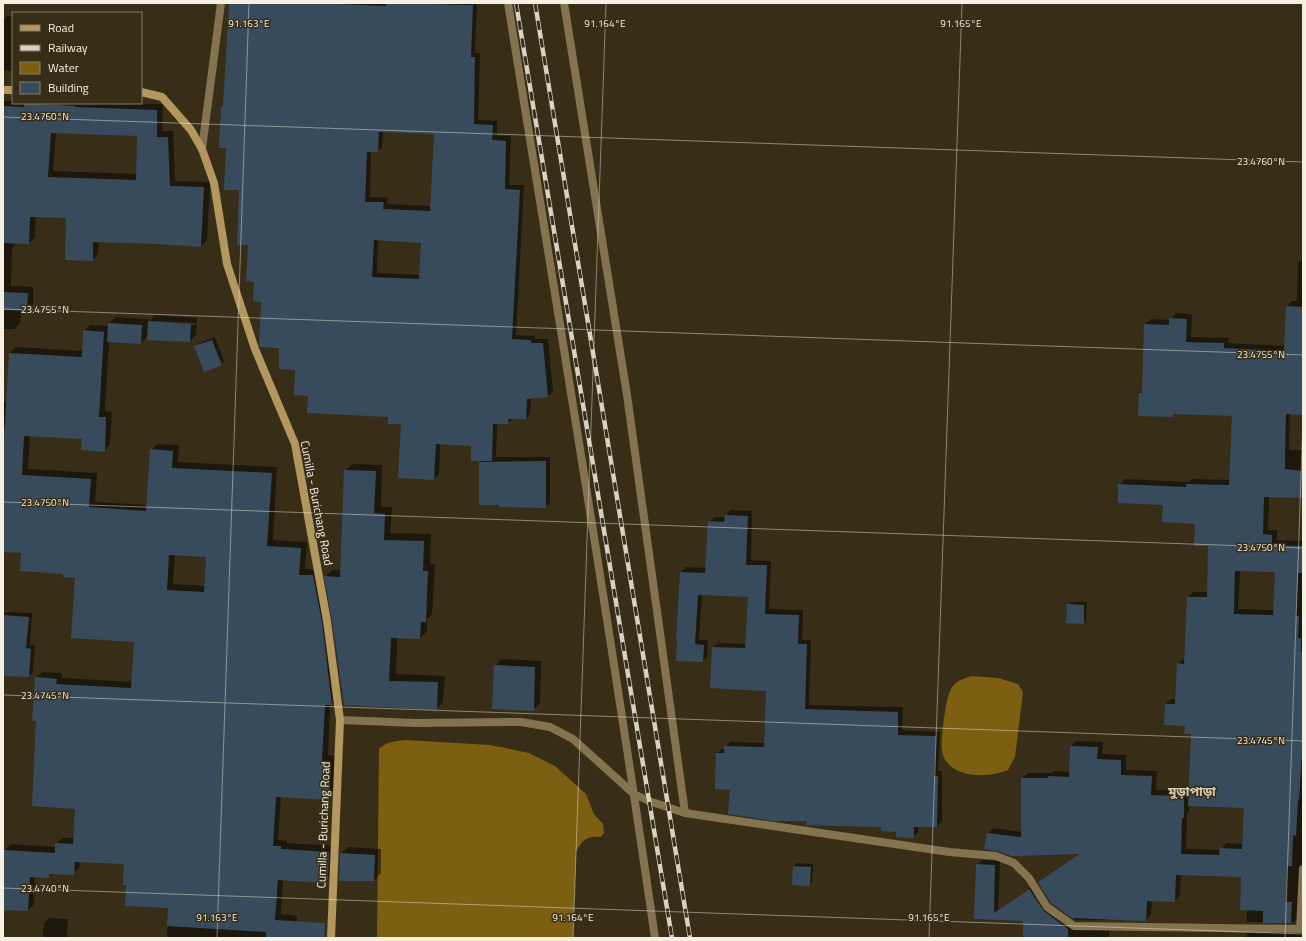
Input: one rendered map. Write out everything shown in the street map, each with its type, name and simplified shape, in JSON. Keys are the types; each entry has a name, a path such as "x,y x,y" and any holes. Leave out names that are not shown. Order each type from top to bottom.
{"main road":[{"name":"Cumilla - Burichang Road","path":"142,92 162,97 191,130 202,149 214,183 227,264 255,349 295,444 327,621 340,720 331,938"}],"street":[{"path":"202,149 221,3"},
{"path":"508,3 586,487 655,938"},
{"path":"564,3 627,395 686,813"},
{"path":"340,720 416,723 521,722 550,727 573,739 634,794 649,801 686,813 949,852 996,856 1014,863 1029,878 1047,907 1074,926 1301,929 1303,869"}],"water":[{"path":"972,676 998,678 1018,684 1023,692 1015,757 1008,770 1000,773 981,775 962,772 954,769 947,763 943,755 942,732 949,693 957,682"},
{"path":"405,740 490,745 529,753 555,766 586,794 594,814 603,824 604,833 601,837 592,837 583,841 576,852 573,938 377,938 379,749 391,742"}],"building":[{"path":"229,3 316,3 386,6 386,3 473,5 471,57 475,57 474,124 493,125 492,140 506,141 505,189 520,190 512,339 531,340 531,343 543,343 548,397 527,399 526,419 508,419 509,424 493,424 492,461 471,461 471,446 436,444 434,480 398,478 401,424 388,424 388,417 307,413 308,396 294,395 295,370 279,369 279,348 260,347 259,344 261,302 253,301 254,282 246,281 248,245 237,245 239,190 224,190 226,148 219,148 221,106 223,106","holes":["379,132 434,134 430,211 383,209 384,202 365,202 367,152 378,152","374,240 421,243 419,279 372,277"]},
{"path":"24,104 41,104 75,107 157,110 157,137 168,137 170,186 204,187 201,247 93,242 93,261 65,260 66,218 30,217 29,244 3,243 3,106 24,107","holes":["51,133 137,136 136,180 48,177"]},
{"path":"3,292 28,293 27,311 3,310"},
{"path":"1286,306 1303,307 1303,415 1286,414 1285,455 1285,469 1303,471 1302,498 1264,497 1263,534 1272,535 1272,545 1303,546 1303,573 1298,573 1296,616 1299,616 1298,638 1301,638 1301,652 1303,652 1302,754 1296,836 1293,835 1292,866 1287,866 1286,902 1292,902 1291,923 1263,923 1263,911 1240,910 1241,877 1176,875 1175,902 1147,901 1146,921 1072,918 1051,903 1038,882 1079,854 1012,856 998,851 984,849 987,833 1021,837 1021,778 1048,778 1048,776 1069,777 1070,746 1098,747 1097,759 1121,760 1121,775 1152,776 1151,795 1184,796 1181,854 1219,855 1220,848 1242,849 1244,808 1188,806 1191,734 1184,734 1185,726 1164,725 1165,704 1175,704 1177,663 1184,664 1187,597 1207,597 1208,546 1194,546 1195,524 1162,522 1163,505 1118,503 1118,484 1186,487 1186,484 1229,485 1232,416 1173,414 1173,417 1138,416 1139,393 1142,393 1144,324 1169,325 1169,318 1187,319 1186,342 1224,343 1224,348 1284,351","holes":["1235,571 1275,572 1273,615 1234,614"]},
{"path":"148,321 191,324 190,342 147,340"},
{"path":"108,323 142,325 141,344 107,342"},
{"path":"83,330 104,332 99,417 106,417 105,452 81,450 82,439 24,436 22,475 91,479 89,507 146,511 150,449 173,451 172,468 272,473 267,546 301,548 299,575 313,575 322,622 332,705 325,705 322,761 331,762 329,800 276,797 273,846 281,846 281,849 329,852 328,880 325,880 324,883 278,880 275,920 325,923 324,938 266,938 266,932 167,926 168,908 125,906 126,885 123,885 124,864 75,862 74,875 50,874 49,878 30,877 28,911 3,910 4,850 55,853 55,843 73,844 75,809 32,806 36,721 32,721 35,677 57,679 56,684 131,688 134,642 71,638 75,578 63,577 63,574 20,571 21,553 3,552 3,458 9,353 82,357","holes":["169,555 206,557 204,592 167,590"]},
{"path":"212,340 222,365 204,372 194,346"},
{"path":"546,461 546,508 479,505 479,462"},
{"path":"344,470 376,471 374,513 385,514 384,540 424,541 423,571 428,571 426,622 421,622 420,639 391,638 389,681 438,682 437,710 344,705 324,576 340,577"},
{"path":"725,515 748,516 746,565 767,565 765,614 799,615 798,644 807,644 805,709 898,712 898,735 936,736 934,776 938,776 937,827 914,827 914,838 896,837 896,832 881,831 881,827 806,825 807,821 774,821 728,814 730,790 715,789 716,753 724,753 724,746 764,747 766,691 710,688 712,647 745,648 748,597 698,595 695,644 704,645 703,662 676,661 680,572 705,573 708,521 724,522"},
{"path":"1067,604 1084,605 1084,624 1066,623"},
{"path":"3,615 29,617 26,648 31,649 29,677 3,676"},
{"path":"494,665 535,667 534,711 492,709"},
{"path":"340,853 375,855 374,881 339,881"},
{"path":"976,864 995,865 994,913 1029,889 1044,911 1068,929 1068,938 1023,938 1023,921 974,919"},
{"path":"793,866 811,867 810,886 792,885"}],"railway":[{"path":"516,3 672,938"},
{"path":"535,3 690,938"}],"district":[{"name":"মুড়াপাড়া","path":"1192,791"}]}
